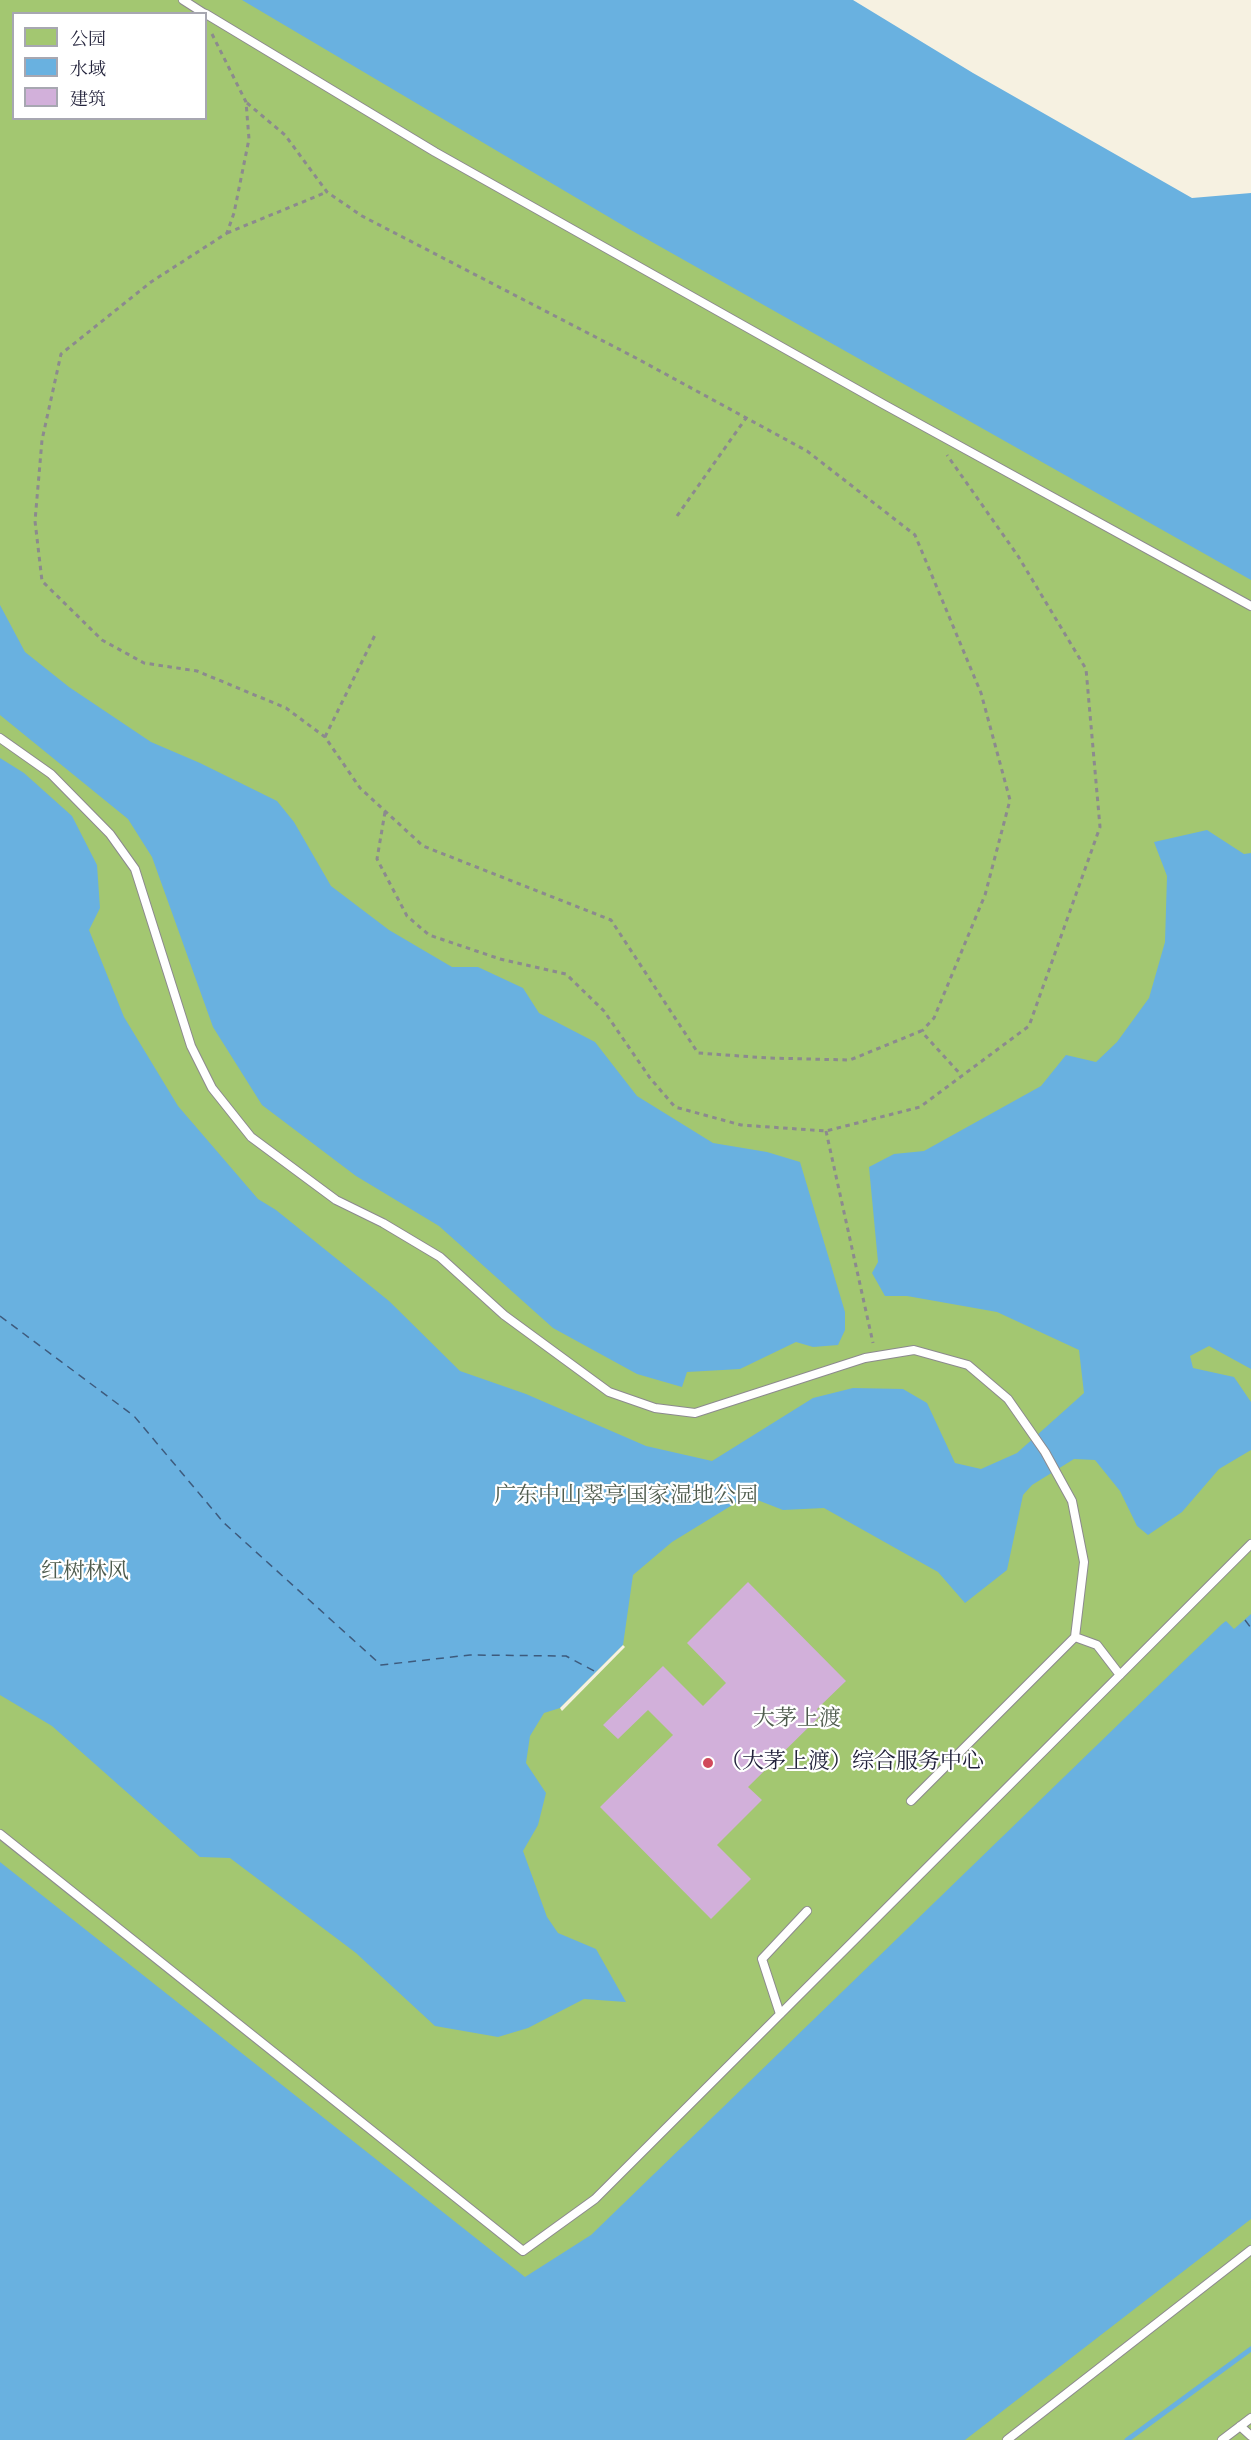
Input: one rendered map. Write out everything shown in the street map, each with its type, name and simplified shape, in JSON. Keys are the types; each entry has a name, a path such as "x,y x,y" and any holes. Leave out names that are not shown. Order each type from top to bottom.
{"lane":[{"path":"183,0 202,12"},
{"path":"207,15 435,152 892,409 1251,606"},
{"path":"0,738 51,774 110,834 135,869 191,1046 212,1088 251,1137 336,1200 383,1223 440,1257 504,1315 609,1392 655,1408 695,1413 876,1356 914,1350 968,1365 1008,1400 1033,1435 1071,1501 1084,1562 1075,1637 911,1801"},
{"path":"0,1834 523,2251 595,2199 1120,1676 1217,1583 1251,1544"},
{"path":"1075,1637 1097,1646 1120,1676"},
{"path":"780,2014 762,1959 807,1911"},
{"path":"1007,2440 1251,2250"},
{"path":"1222,2440 1251,2418"},
{"path":"1240,2426 1251,2436"}],"path":[{"path":"210,29 246,102 249,139 234,213 227,233"},
{"path":"246,102 285,135 327,192 362,216 807,451 915,535 981,693 1010,800 985,895 934,1018 921,1031 850,1060 698,1053 610,920 423,846 360,788 326,737 286,708 197,671 144,663 102,640 42,581 35,521 42,440 61,354 151,282 227,233 327,192"},
{"path":"677,516 746,418"},
{"path":"385,812 377,859 407,916 429,935 500,959 566,974 604,1011 650,1078 675,1107 741,1125 826,1131 920,1107 1029,1026 1100,827 1086,669 1018,556 942,448"},
{"path":"326,737 375,634"},
{"path":"921,1031 962,1076"},
{"path":"826,1131 876,1356"}],"green space":[{"name":"广东中山翠亨国家湿地公园","path":"0,0 273,0 1251,555 1251,2440 0,2440"}],"water":[{"path":"242,0 853,0 973,73 1192,198 1251,193 1251,580 629,229"},
{"path":"0,605 25,652 69,687 151,742 277,801 294,822 331,886 389,930 452,967 478,967 523,988 539,1013 595,1042 637,1096 713,1143 767,1152 800,1162 845,1312 845,1330 838,1345 813,1347 796,1342 740,1369 687,1372 682,1387 637,1374 553,1328 439,1226 356,1176 262,1105 213,1027 152,857 128,819 0,715"},
{"path":"0,758 24,773 72,816 97,865 100,908 89,930 124,1017 178,1106 258,1199 276,1210 389,1301 460,1371 526,1394 646,1446 712,1461 813,1398 853,1388 903,1389 927,1403 955,1463 981,1469 1017,1453 1084,1393 1079,1350 997,1312 907,1296 885,1296 872,1273 878,1262 869,1167 894,1154 924,1151 1041,1086 1066,1055 1096,1062 1117,1042 1149,998 1165,942 1167,876 1154,842 1207,830 1244,854 1251,853 1251,1369 1209,1346 1190,1356 1193,1368 1234,1377 1251,1402 1251,1450 1219,1469 1182,1512 1148,1535 1137,1526 1120,1491 1095,1460 1074,1459 1032,1485 1023,1495 1007,1570 965,1603 938,1572 824,1508 783,1510 747,1496 672,1542 633,1575 623,1645 560,1708 544,1713 530,1736 526,1763 546,1793 538,1825 523,1851 547,1917 558,1933 596,1949 626,2002 584,1999 528,2028 498,2037 435,2026 356,1953 230,1858 200,1857 52,1726 0,1695"},
{"path":"1251,1614 1251,2219 965,2440 0,2440 0,1862 525,2277 591,2235 1222,1624 1226,1621 1234,1629"}],"pier":[{"path":"623,1645 625,1647 562,1711 560,1708"}],"building":[{"name":"（大茅上渡）综合服务中心","path":"748,1582 846,1681 817,1709 820,1716 748,1787 762,1800 717,1845 751,1879 711,1919 600,1807 673,1735 648,1710 618,1739 603,1725 663,1666 703,1706 726,1683 687,1643"}],"waterway":[{"path":"1127,2440 1251,2349"}],"ferry route":[{"path":"0,1316 134,1416 224,1523 381,1665 470,1655 566,1656 596,1672"},
{"path":"1245,1620 1251,1628"}],"place":[{"name":"（大茅上渡）综合服务中心","path":"708,1763"}],"park label":[{"name":"红树林风","path":"85,1573"},
{"name":"大茅上渡","path":"797,1720"}]}
